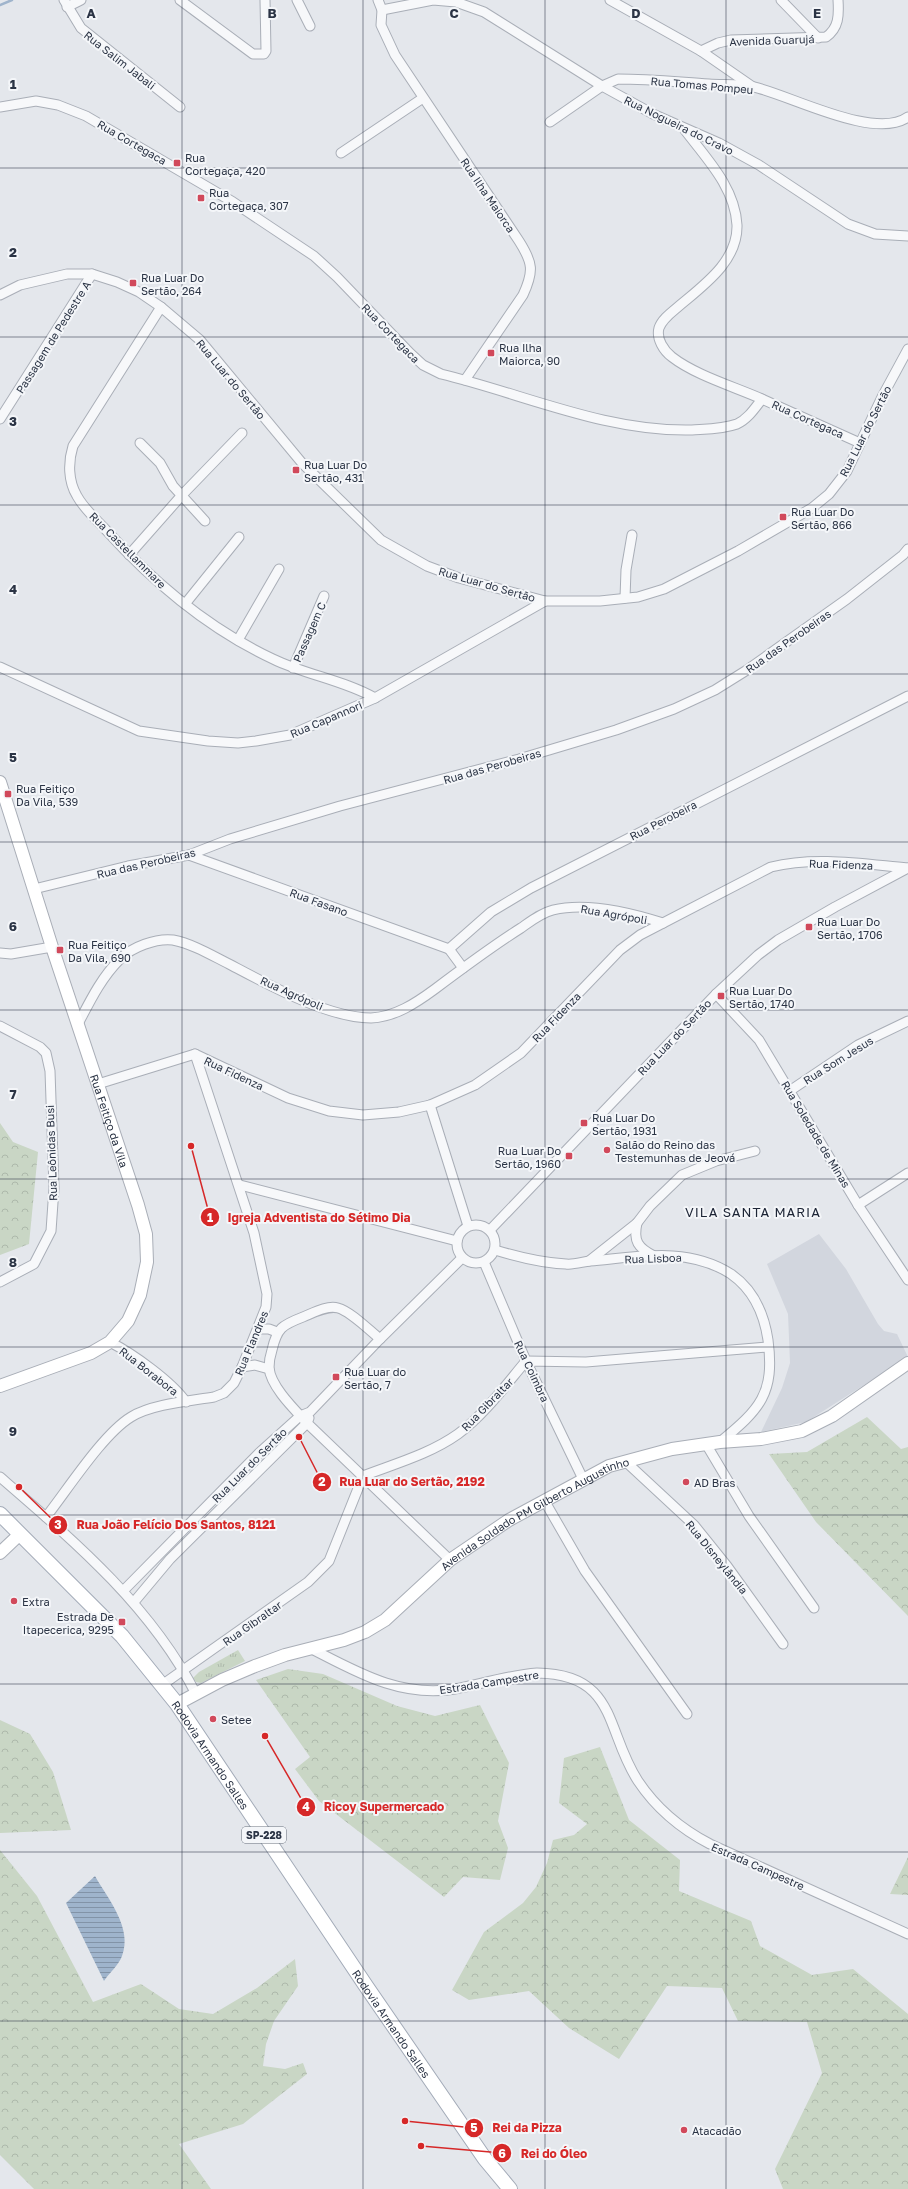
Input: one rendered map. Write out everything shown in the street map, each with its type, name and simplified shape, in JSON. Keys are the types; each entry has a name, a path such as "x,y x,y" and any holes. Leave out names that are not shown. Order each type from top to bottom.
{"main road":[{"name":"Rodovia Armando Salles","path":"0,1514 122,1636 177,1704 346,1957 485,2159 502,2189"},
{"name":"Rodovia Armando Salles","path":"485,2159 510,2189"}],"street":[{"name":"Rua Salim Jabali","path":"81,0 66,3 81,28 94,40 180,107"},
{"path":"180,0 252,54 257,55 264,54 266,51 264,0"},
{"path":"297,0 310,26"},
{"path":"378,0 382,10"},
{"name":"Rua Nogueira do Cravo","path":"382,10 433,0 456,2 484,12 602,86 653,114 719,143 759,165 848,224 875,234 908,236"},
{"path":"610,0 701,51 754,88"},
{"path":"781,0 818,38"},
{"name":"Avenida Guarujá","path":"701,51 718,43 731,40 826,37 833,32 837,26 838,0"},
{"name":"Rua Ilha Maiorca","path":"382,10 381,25 385,38 423,98 528,255 531,266 530,280 524,295 465,380"},
{"name":"Rua Tomas Pompeu","path":"550,122 602,86 611,81 624,79 754,88 853,120 888,123 904,120 908,117"},
{"path":"341,153 423,98"},
{"name":"Rua Cortegaca","path":"0,107 36,101 58,104 117,132 234,202 314,256 337,277 423,365 441,374 635,428 663,430 707,429 738,424 748,417 762,399 860,443"},
{"path":"683,128 726,186 734,207 737,226 734,245 725,263 703,286 666,318 659,328 659,337 662,347 671,357 687,366 762,399"},
{"name":"Rua Luar do Sertão","path":"0,295 39,280 67,274 92,274 117,282 135,290 161,307 200,340 302,463 381,540 427,566 459,578 545,601 600,601 638,597 664,590 738,551 812,508 829,494 847,471 908,349"},
{"name":"Passagem de Pedestre A","path":"0,420 92,274"},
{"name":"Rua Castellammare","path":"161,307 73,446 70,455 70,473 76,495 129,555 165,589 238,640 293,668 349,686 375,698"},
{"path":"129,555 182,495 242,433"},
{"path":"140,443 160,463 167,479 206,521"},
{"path":"625,598 626,570 632,535"},
{"path":"185,604 239,537"},
{"name":"Rua das Perobeiras","path":"34,890 128,866 189,855 230,839 340,806 519,759 616,730 674,709 715,690 747,670 847,598 903,555 908,549"},
{"path":"238,640 279,569"},
{"name":"Passagem C","path":"293,668 324,596"},
{"name":"Rua Capannori","path":"0,667 140,731 156,735 215,741 244,742 284,736 375,698 545,601"},
{"name":"Rua Perobeira","path":"449,949 492,912 531,888 908,696"},
{"name":"Rua Feitiço da Vila","path":"0,782 146,1234 147,1262 137,1305 128,1321 110,1342 91,1353 0,1386"},
{"name":"Rua Fasano","path":"189,855 449,949"},
{"name":"Rua Fidenza","path":"195,1054 288,1098 329,1111 363,1115 399,1112 430,1105 475,1085 521,1053 620,950 640,936 771,867 789,862 828,862 908,868"},
{"name":"Rua Luar do Sertão","path":"490,1230 716,994 758,955 778,940 835,907 908,868"},
{"name":"Rua Agrópoli","path":"78,1024 101,981 121,958 143,945 160,940 173,940 196,947 312,1004 356,1016 372,1018 401,1011 420,1000 498,942 541,915 553,910 578,906 639,916 663,923"},
{"path":"0,953 11,954 52,946"},
{"path":"449,949 463,968"},
{"name":"Rua Soledade de Minas","path":"716,994 759,1040 791,1090 858,1205 908,1280"},
{"name":"Rua Som Jesus","path":"791,1090 858,1045 908,1020"},
{"name":"Rua Leônidas Busi","path":"0,1026 40,1047 46,1054 50,1071 54,1188 51,1230 34,1264 0,1282"},
{"path":"98,1084 195,1054"},
{"name":"Rua Flandres","path":"46,1517 111,1434 122,1424 144,1411 214,1397 224,1393 234,1383 259,1329 266,1307 267,1294 254,1234 240,1184 195,1054"},
{"path":"430,1105 468,1226"},
{"path":"588,1262 637,1223 650,1206 682,1175 716,1161 755,1151"},
{"path":"858,1205 908,1173"},
{"path":"240,1184 457,1241"},
{"path":"637,1223 635,1234 636,1241 640,1249 654,1256"},
{"path":"480,1225 490,1230 495,1239 495,1250 491,1257 484,1262 469,1262 462,1258 458,1250 457,1241 460,1234 468,1226 480,1225"},
{"name":"Rua Lisboa","path":"495,1250 541,1262 567,1264 670,1255 693,1257 714,1264 737,1278 752,1294 760,1307 766,1325 769,1376 765,1394 751,1414 720,1442"},
{"name":"Rua Luar do Sertão","path":"124,1590 260,1452 300,1416 310,1412 380,1338 462,1258"},
{"name":"Rua Coimbra","path":"484,1262 526,1361 583,1479"},
{"path":"380,1338 343,1310 332,1307 290,1322 277,1332 269,1369 278,1388 300,1416 450,1560"},
{"path":"259,1329 269,1329 277,1332"},
{"name":"Rua Borabora","path":"110,1342 153,1372 176,1391 186,1402"},
{"path":"526,1361 586,1362 768,1347"},
{"name":"Rua Gibraltar","path":"162,1684 308,1582 329,1562 338,1545 363,1476 438,1446 456,1435 470,1424 526,1361"},
{"name":"Avenida Soldado PM Gilberto Augustinho","path":"177,1704 255,1666 310,1648 344,1640 365,1632 385,1620 450,1560 509,1520 583,1479 625,1461 672,1449 720,1442 789,1435 817,1425 832,1416 908,1363"},
{"path":"242,1367 255,1365 269,1369"},
{"name":"Rua Luar do Sertão","path":"134,1602 154,1576 307,1423 310,1412"},
{"path":"706,1444 749,1516 814,1608"},
{"name":"Rua Disneylândia","path":"625,1461 694,1525 727,1566 782,1644"},
{"path":"0,1477 46,1517 124,1590 182,1670 196,1694"},
{"path":"544,1500 585,1571 686,1714"},
{"path":"0,1553 20,1534"},
{"path":"180,1534 189,1540"},
{"name":"Estrada Campestre","path":"310,1648 369,1679 402,1688 428,1690 454,1689 537,1673 548,1673 573,1680 587,1687 601,1700 609,1713 627,1760 637,1780 658,1807 676,1823 694,1836 710,1844 908,1934"}],"shaded area":[{"path":"819,1234 846,1269 878,1324 884,1331 897,1334 908,1357 806,1422 761,1432 782,1388 790,1363 788,1314 767,1264"}],"green space":[{"path":"0,1123 13,1142 38,1152 29,1244 0,1255"},
{"path":"867,1417 901,1449 908,1447 908,1616 816,1522 769,1454 807,1452"},
{"path":"238,1650 245,1661 201,1683 196,1682 193,1678 199,1672"},
{"path":"288,1669 323,1674 397,1706 435,1716 480,1705 509,1763 498,1821 508,1848 500,1880 463,1877 444,1897 319,1801 295,1769 310,1757 256,1680"},
{"path":"0,1720 30,1734 53,1772 71,1830 0,1833"},
{"path":"600,1747 629,1820 680,1860 679,1891 751,1921 760,1946 812,1975 853,1969 908,2014 908,2189 783,2189 775,2169 822,2073 807,2022 738,2021 722,1988 667,1986 619,2059 569,2028 529,1991 469,2000 452,1990 484,1932 523,1903 536,1887 547,1863 553,1840 574,1835 587,1824 559,1803 564,1758"},
{"path":"0,1850 37,1896 93,2002 141,1984 179,2009 213,2014 257,1988 295,1959 298,1986 274,2021 266,2044 263,2066 285,2069 303,2063 307,2074 243,2124 179,2144 211,2189 34,2189 0,2155"},
{"path":"908,1857 908,1895 890,1894"}],"water":[{"path":"95,1876 118,1914 122,1924 125,1945 121,1959 104,1981 66,1903"}],"waterway":[{"path":"0,5 12,0"}],"place":[{"name":"Rua Cortegaça, 420","path":"177,163"},
{"name":"Rua Cortegaça, 307","path":"201,198"},
{"name":"Rua Luar Do Sertão, 264","path":"133,283"},
{"name":"Rua Ilha Maiorca, 90","path":"491,353"},
{"name":"Rua Luar Do Sertão, 431","path":"296,470"},
{"name":"Rua Luar Do Sertão, 866","path":"783,517"},
{"name":"Rua Feitiço Da Vila, 539","path":"8,794"},
{"name":"Rua Luar Do Sertão, 1706","path":"809,927"},
{"name":"Rua Feitiço Da Vila, 690","path":"60,950"},
{"name":"Rua Luar Do Sertão, 1740","path":"721,996"},
{"name":"Rua Luar Do Sertão, 1931","path":"584,1123"},
{"name":"Igreja Adventista do Sétimo Dia","path":"191,1146"},
{"name":"Salão do Reino das Testemunhas de Jeová","path":"607,1150"},
{"name":"Rua Luar Do Sertão, 1960","path":"569,1156"},
{"name":"Rua Luar do Sertão, 7","path":"336,1377"},
{"name":"Rua Luar do Sertão, 2192","path":"299,1437"},
{"name":"AD Bras","path":"686,1482"},
{"name":"Rua João Felício Dos Santos, 8121","path":"19,1487"},
{"name":"Extra","path":"14,1601"},
{"name":"Estrada De Itapecerica, 9295","path":"122,1622"},
{"name":"Setee","path":"213,1719"},
{"name":"Ricoy Supermercado","path":"265,1736"},
{"name":"Rei da Pizza","path":"405,2121"},
{"name":"Atacadão","path":"684,2130"},
{"name":"Rei do Óleo","path":"421,2146"}],"district":[{"name":"VILA SANTA MARIA","path":"753,1212"}]}
